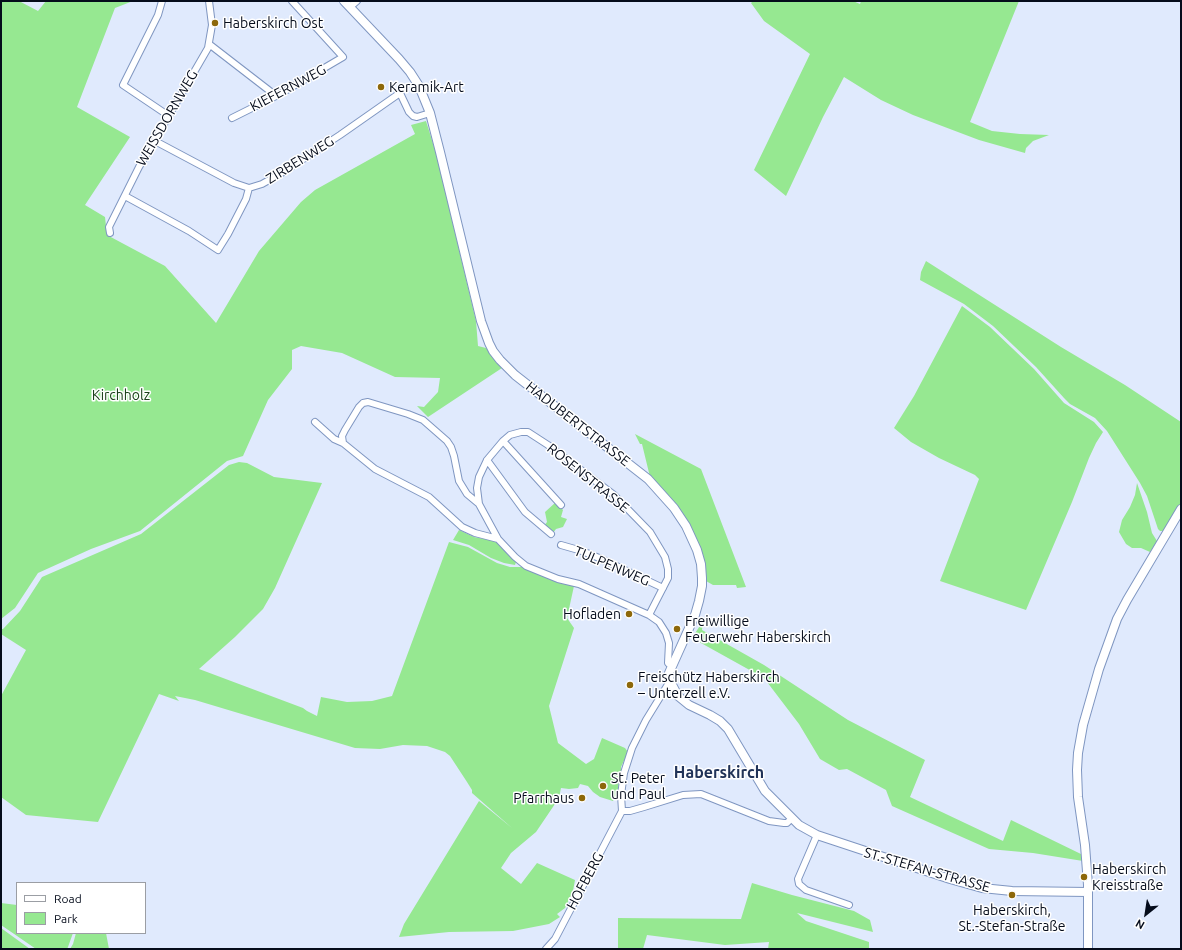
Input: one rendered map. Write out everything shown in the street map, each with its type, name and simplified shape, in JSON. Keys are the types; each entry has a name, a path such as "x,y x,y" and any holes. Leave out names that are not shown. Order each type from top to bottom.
{"street":[{"path":"162,1 158,15 123,85 169,116"},
{"name":"WEISSDORNWEG","path":"110,233 109,227 140,167 208,48 212,25 209,1"},
{"name":"KIEFERNWEG","path":"232,118 275,95 280,94 343,57 292,1"},
{"path":"347,4 357,1"},
{"name":"HADUBERTSTRASSE","path":"347,4 410,72 419,86 430,113 481,321 493,351 515,375 648,479 674,508 686,526 698,550 702,564 700,601 672,666 669,677 670,681"},
{"path":"209,44 275,95"},
{"name":"ZIRBENWEG","path":"155,141 234,183 249,188 262,184 285,171 400,93 409,112 413,116 417,117 430,113"},
{"path":"125,196 189,231 218,250 246,199 249,188"},
{"name":"ROSENSTRASSE","path":"343,443 342,436 345,430 363,403 368,402 423,420 443,437 451,447 459,481 467,494 479,504"},
{"path":"315,422 334,439 343,443 375,469 429,497 462,527 475,533 498,539"},
{"name":"ROSENSTRASSE","path":"649,615 668,578 668,569 665,558 650,532 614,495 548,445 531,434 522,432 510,435 487,460 479,477 477,488 479,504 498,539 526,566 558,579 579,584 649,615 659,622 666,633 669,643 668,663 672,666"},
{"path":"503,441 561,505"},
{"path":"487,460 525,512 551,534"},
{"path":"1088,949 1088,892 1085,845 1078,797 1077,770 1083,725 1099,668 1117,619 1181,509"},
{"name":"TULPENWEG","path":"561,545 582,551 604,560 663,588"},
{"path":"670,681 678,696 688,705 710,715 720,721 728,729 765,791 792,818 787,823 769,821 701,794 683,795 630,811 622,811 621,795 624,773 632,748 646,720 670,681"},
{"name":"HOFBERG","path":"546,949 555,939 622,811"},
{"name":"ST.-STEFAN-STRASSE","path":"792,818 799,825 816,835 944,878 982,888 1012,891 1088,892"},
{"path":"816,835 798,878 799,884 806,890 849,905"}],"green space":[{"name":"Kirchholz","path":"1,1 19,1 38,11 46,1 133,1 115,8 77,107 130,137 85,205 105,217 107,235 165,266 216,323 259,251 301,202 315,190 415,134 411,125 426,121 436,153 476,321 478,346 486,348 502,368 428,417 417,406 424,407 438,392 440,378 395,377 342,353 301,346 292,350 292,369 268,400 243,456 227,461 140,531 91,549 38,573 15,608 1,619"},
{"path":"753,1 853,1 860,4 861,1 1019,1 970,122 992,131 1049,135 1033,141 1026,148 1025,153 979,140 913,115 881,100 844,77 823,117 786,196 754,170 810,54 764,21 751,3"},
{"path":"926,261 1061,347 1125,385 1181,422 1181,503 1164,531 1160,531 1158,529 1147,496 1107,431 1095,418 1070,404 1036,367 993,326 964,304 920,280 921,272"},
{"path":"962,306 990,327 1034,369 1064,403 1094,422 1103,432 1089,458 1026,610 940,581 979,479 975,475 939,458 911,442 894,428 914,396"},
{"path":"635,434 701,469 746,587 737,588 736,585 713,585 706,581 699,549 650,477 642,444 640,444"},
{"path":"239,462 247,463 274,477 322,483 275,588 263,609 235,637 199,669 303,708 317,716 321,697 347,702 372,701 392,696 449,542 468,547 497,563 510,567 526,567 574,586 567,618 574,628 549,706 558,743 586,764 594,759 602,738 625,748 628,752 621,767 621,772 617,773 619,777 618,792 613,801 600,797 588,786 580,784 578,788 561,788 559,798 536,832 511,853 501,868 521,884 537,863 575,880 573,891 565,908 557,914 560,917 549,924 513,931 449,932 399,937 404,924 479,801 512,828 472,793 472,790 450,756 445,752 427,746 403,745 380,749 355,748 195,700 175,696 179,701 159,694 98,822 26,815 1,797 1,696 26,650 1,634 1,629 3,629 20,611 42,577 141,534 229,465"},
{"path":"1137,483 1147,512 1152,533 1157,541 1150,552 1141,548 1132,548 1126,544 1119,532 1122,520 1135,495"},
{"path":"556,502 563,510 561,517 567,519 563,527 556,529 553,533 543,527 547,522 545,512"},
{"path":"459,530 474,537 495,541 516,562 515,565 491,558 469,545 453,540"},
{"path":"703,621 702,630 764,665 848,720 925,760 910,797 1003,841 1011,820 1083,855 1083,861 1033,853 989,849 892,806 886,790 847,769 839,770 820,759 799,724 764,678 692,638"},
{"path":"752,883 854,911 870,920 873,932 797,913 806,921 869,942 869,949 768,949 769,942 725,945 647,935 643,949 618,949 618,918 741,919"},
{"path":"1,903 16,905 16,934 73,934 67,949 36,949 1,925"},
{"path":"1,928 30,949 1,949"},
{"path":"76,934 106,934 109,949 70,949"}],"place":[{"name":"Haberskirch Ost","path":"215,23"},
{"name":"Keramik-Art","path":"381,87"},
{"name":"Hofladen","path":"629,614"},
{"name":"Freiwillige Feuerwehr Haberskirch","path":"677,629"},
{"name":"Freischütz Haberskirch – Unterzell e.V.","path":"630,685"},
{"name":"St. Peter und Paul","path":"603,786"},
{"name":"Pfarrhaus","path":"582,798"},
{"name":"Haberskirch Kreisstraße","path":"1084,877"},
{"name":"Haberskirch, St.-Stefan-Straße","path":"1012,895"}],"district":[{"name":"Haberskirch","path":"719,773"}]}
